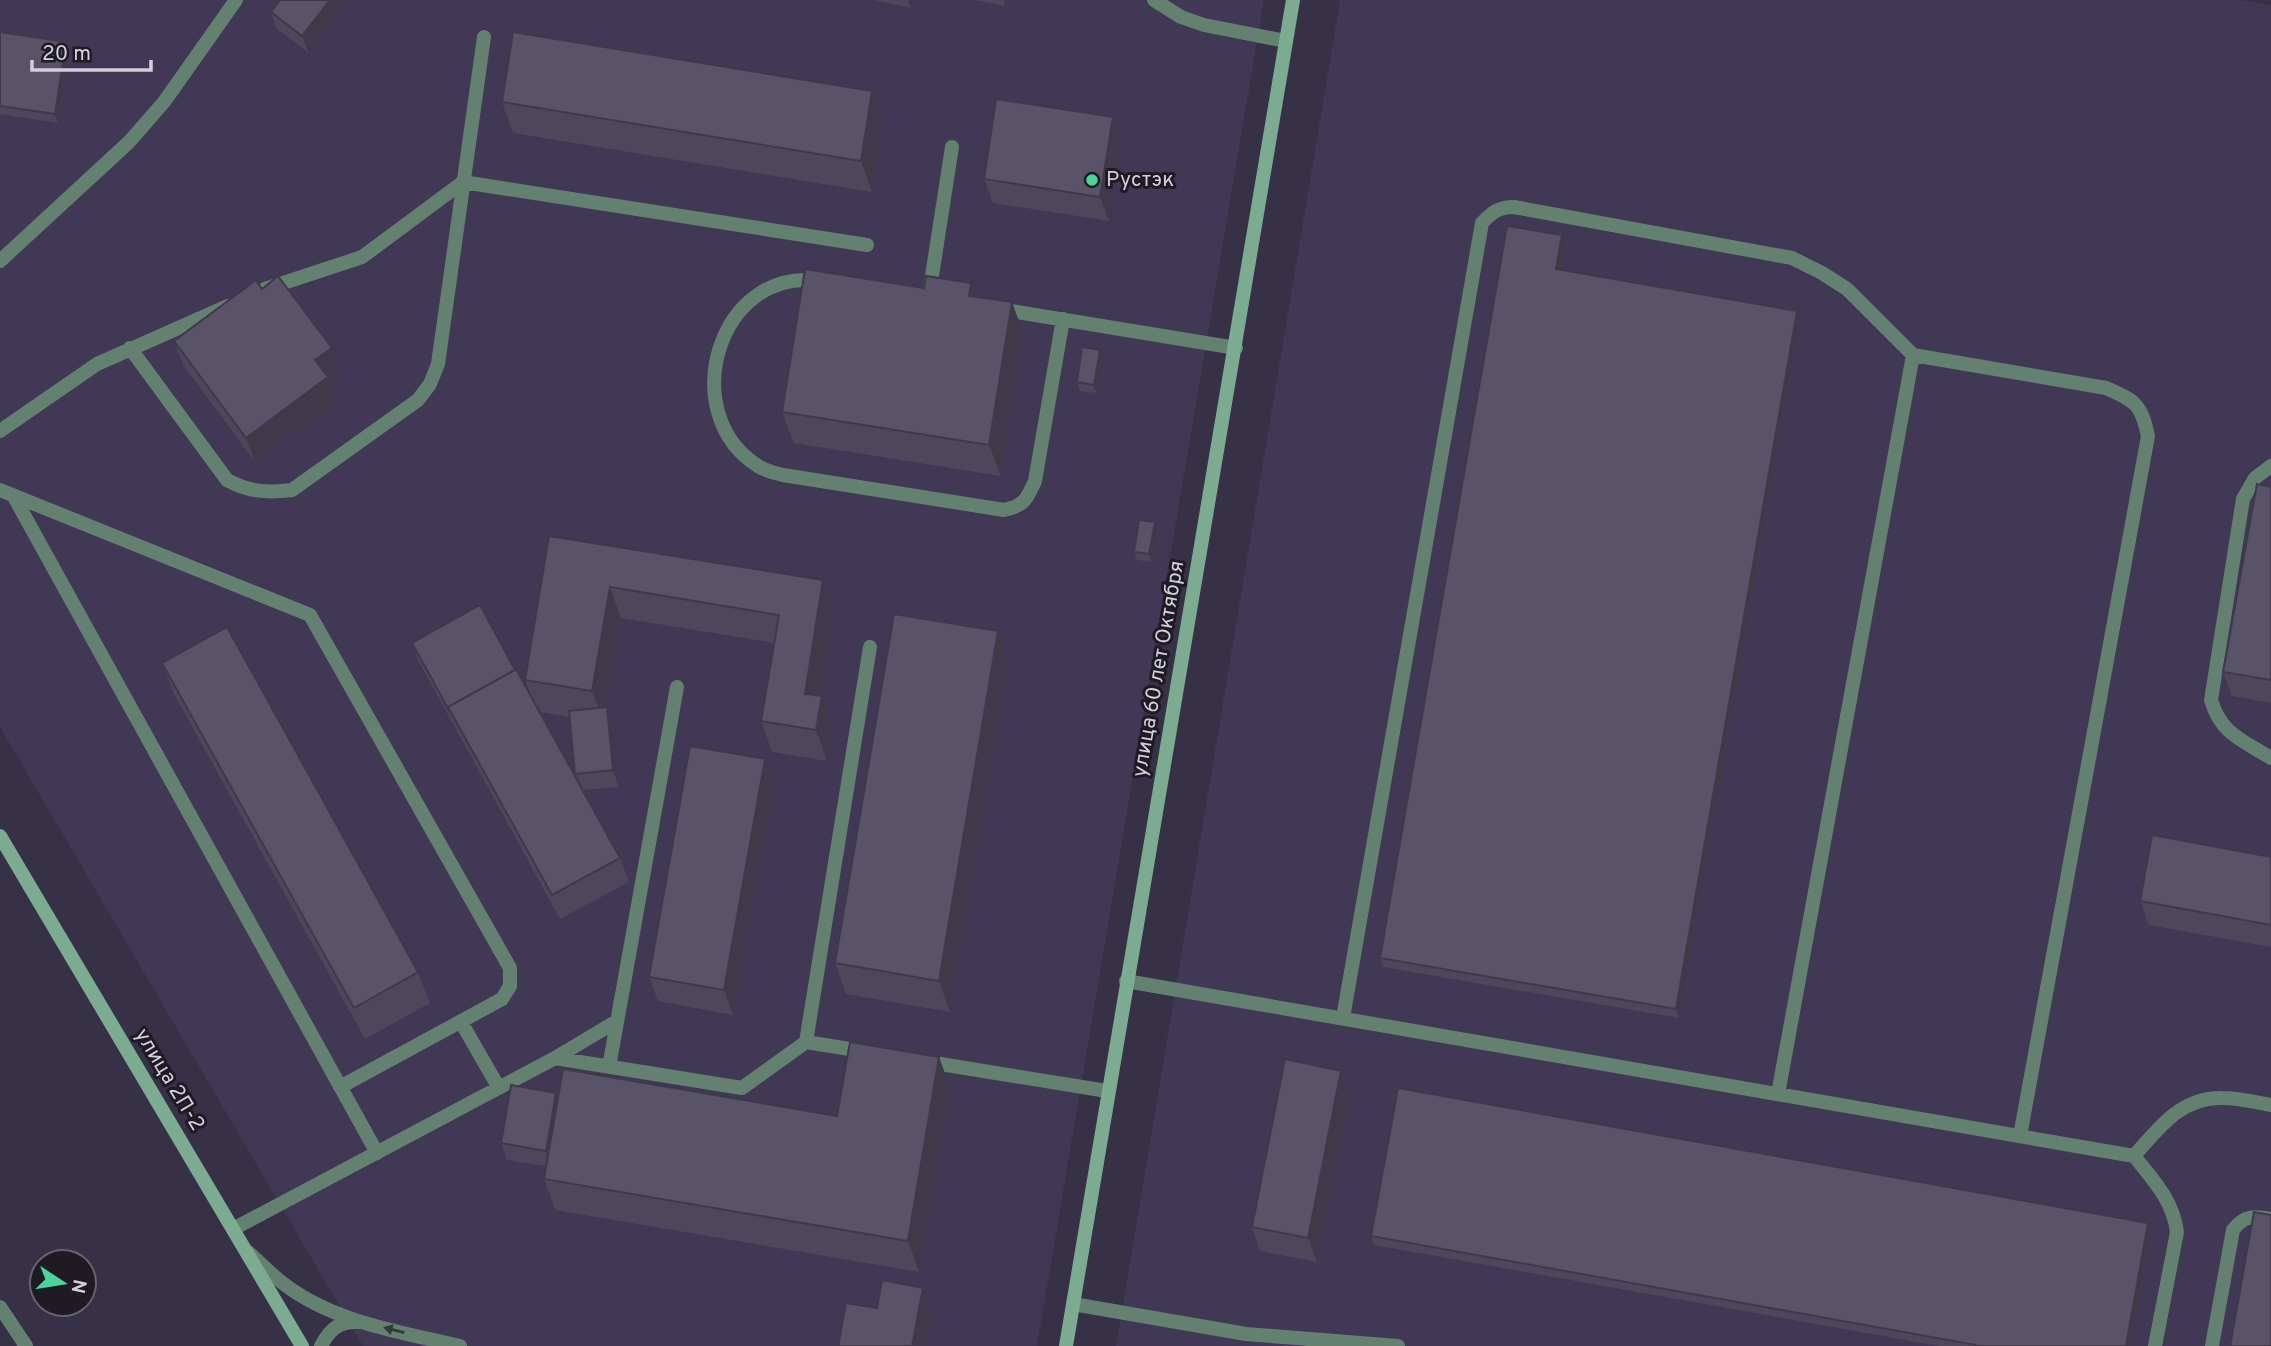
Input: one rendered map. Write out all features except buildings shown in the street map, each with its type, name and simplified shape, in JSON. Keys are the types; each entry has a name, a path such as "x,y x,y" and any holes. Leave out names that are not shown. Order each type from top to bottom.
{"main road":[{"name":"улица 60 лет Октября","path":"1066,1346 1293,0"},
{"name":"улица 2П-2","path":"0,836 302,1346"}],"lane":[{"path":"0,261 130,142 164,102 236,0"},
{"path":"1154,0 1181,18 1286,41"},
{"path":"130,348 227,480 245,490 292,490 418,400 430,384 438,364 484,37"},
{"path":"929,298 952,148"},
{"path":"0,431 97,364 130,348 249,296 362,257 463,182 867,245"},
{"path":"1343,1018 1482,223 1491,212 1503,207 1514,207 1793,258 1822,272 1847,289 1913,355 2106,388 2128,397 2143,413 2148,436 2020,1136"},
{"path":"838,284 811,280 784,281 758,292 739,312 721,343 713,377 715,407 726,435 760,468 783,475 990,508 1004,510 1018,507 1028,496 1035,481 1063,319"},
{"path":"982,306 1236,348"},
{"path":"1778,1094 1913,355"},
{"path":"2271,466 2255,478 2243,499 2211,700 2216,718 2231,733 2271,758"},
{"path":"6,493 310,615 510,968 510,986 502,999 340,1087"},
{"path":"6,493 377,1153"},
{"path":"806,1042 870,648"},
{"path":"608,1067 677,687"},
{"path":"1126,981 2134,1156 2166,1197 2175,1214 2177,1232 2155,1346"},
{"path":"233,1229 555,1058 617,1021"},
{"path":"461,1022 499,1088"},
{"path":"555,1058 742,1088 806,1042 1107,1091"},
{"path":"2134,1156 2161,1126 2185,1105 2203,1099 2223,1097 2271,1105"},
{"path":"2212,1346 2233,1230 2240,1220 2252,1216 2271,1219"},
{"path":"246,1250 284,1285 309,1300 364,1322 460,1346"},
{"path":"1073,1304 1250,1340 1395,1346"},
{"path":"0,1307 26,1346"},
{"path":"321,1346 338,1324 364,1322"}],"shaded area":[{"path":"0,0 1264,0 1037,1346 363,1346 0,727"},
{"path":"1340,0 2240,0 2271,5 2271,1346 1116,1346"}],"place":[{"name":"Рустэк","path":"1092,180"}]}
